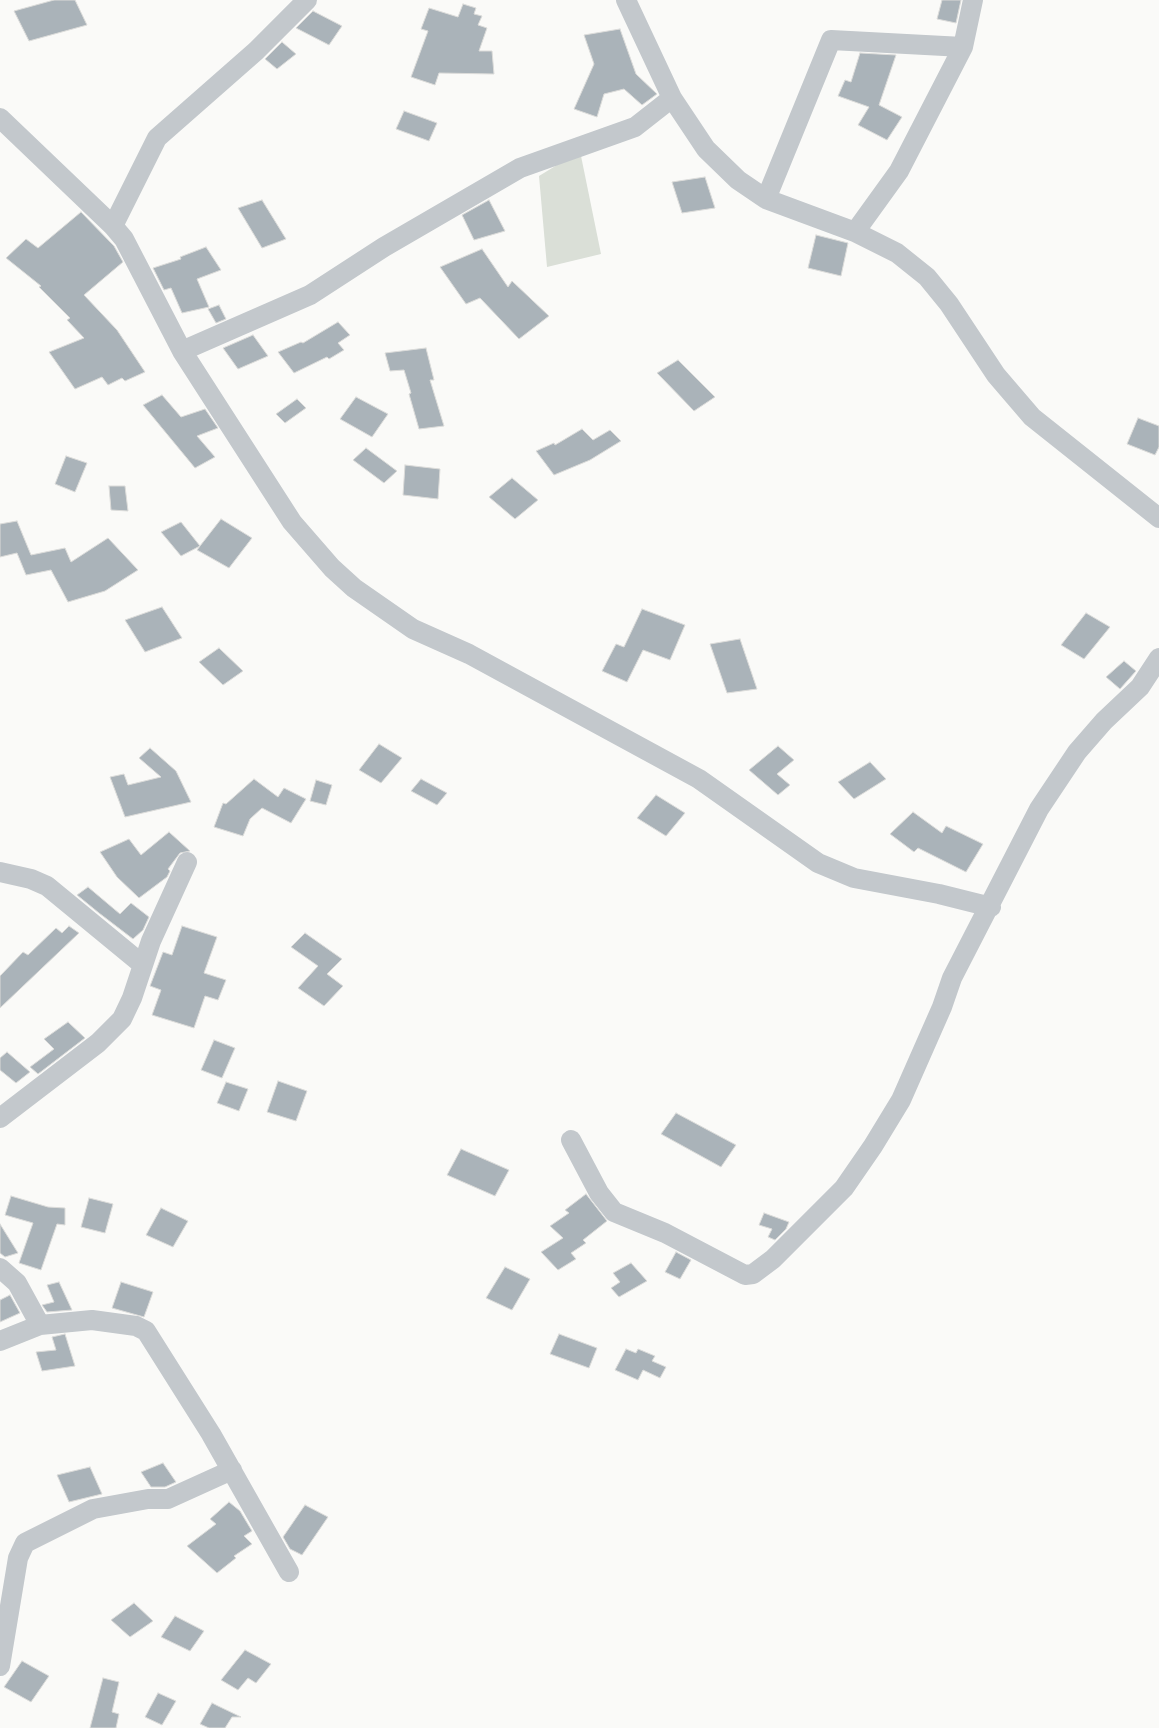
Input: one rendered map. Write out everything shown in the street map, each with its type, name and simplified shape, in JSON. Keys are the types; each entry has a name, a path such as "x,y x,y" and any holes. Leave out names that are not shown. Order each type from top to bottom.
{"street":[{"path":"113,226 157,138 256,51 307,0"},
{"path":"626,0 672,98 706,149 738,180 766,199 855,232 898,253 927,277 949,304 996,375 1032,416 1159,518"},
{"path":"855,232 899,171 964,47 973,0"},
{"path":"766,199 831,40 964,47"},
{"path":"182,351 310,295 384,247 520,168 635,127 672,98"},
{"path":"0,118 113,226 124,239 182,351 292,522 332,568 354,588 381,609 413,629 469,654 699,779 827,867 854,878 938,894 991,907"},
{"path":"571,1140 599,1193 614,1212 665,1233 745,1275 753,1274 773,1259 844,1188 873,1146 902,1100 942,1007 952,978 991,907 1039,808 1058,779 1104,721 1140,688 1159,658"},
{"path":"0,1118 98,1043 122,1019 132,998 151,941 187,862"},
{"path":"0,872 31,879 47,886 143,965"},
{"path":"0,1268 17,1283 40,1325"},
{"path":"0,1341 40,1325 92,1320 136,1326 146,1331 232,1470 289,1572"},
{"path":"0,1666 18,1558 25,1543 93,1509 148,1499 168,1499 232,1470"}],"shaded area":[{"path":"580,151 601,254 547,267 539,176"}],"building":[{"path":"54,0 75,0 87,25 29,41 14,11"},
{"path":"942,0 961,0 956,23 937,19"},
{"path":"463,4 476,8 474,14 482,16 478,25 487,28 479,51 492,51 494,74 439,73 435,85 411,77 428,31 421,29 429,8 458,17"},
{"path":"313,11 342,26 329,45 296,28"},
{"path":"620,29 636,74 657,94 642,105 624,89 604,94 597,117 574,109 594,64 584,35"},
{"path":"282,42 296,54 277,69 265,59"},
{"path":"860,53 896,55 879,105 902,117 887,140 858,125 869,107 838,96 845,80 851,82"},
{"path":"404,111 437,123 429,141 396,129"},
{"path":"705,177 715,208 682,213 672,182"},
{"path":"262,200 286,239 262,248 238,208"},
{"path":"489,200 505,231 474,240 462,215"},
{"path":"81,212 114,246 123,262 84,295 117,330 145,372 125,381 122,378 108,385 102,377 75,389 49,352 84,338 67,320 70,318 39,287 41,286 6,258 26,239 38,248"},
{"path":"816,235 848,243 841,276 808,268"},
{"path":"206,247 221,270 197,279 209,307 182,313 171,288 164,290 153,268 181,259 180,257"},
{"path":"482,249 508,287 512,281 549,316 519,339 480,298 466,304 440,267"},
{"path":"219,305 226,319 216,323 208,309"},
{"path":"338,322 350,335 338,343 344,350 329,359 327,357 294,373 278,352 301,342 303,343"},
{"path":"253,335 268,356 238,369 223,348"},
{"path":"426,348 434,380 430,380 444,426 419,429 404,370 390,371 385,353"},
{"path":"678,360 715,397 694,411 657,373"},
{"path":"162,395 181,417 205,409 218,428 197,436 215,457 195,468 143,405"},
{"path":"356,397 388,414 372,437 340,419"},
{"path":"297,399 306,408 285,423 276,414"},
{"path":"1138,418 1159,426 1159,447 1155,455 1127,444"},
{"path":"582,429 593,440 610,430 621,441 590,460 554,475 536,451 554,443 555,445"},
{"path":"366,448 397,471 384,483 353,460"},
{"path":"66,456 87,463 75,492 55,484"},
{"path":"405,465 440,469 438,499 403,495"},
{"path":"512,478 538,500 515,519 489,497"},
{"path":"109,486 125,486 128,511 111,510"},
{"path":"221,519 252,538 229,568 197,550"},
{"path":"17,521 31,555 65,548 71,562 108,538 138,570 105,591 68,602 51,570 26,575 17,553 0,557 0,524"},
{"path":"181,522 200,546 181,556 161,532"},
{"path":"162,607 182,638 145,652 125,620"},
{"path":"642,609 685,625 670,660 643,650 627,682 602,671 616,644 624,647"},
{"path":"1086,613 1110,627 1084,659 1061,645"},
{"path":"740,639 757,689 727,693 710,644"},
{"path":"219,648 243,671 223,685 199,662"},
{"path":"1124,661 1136,671 1120,689 1106,677"},
{"path":"379,744 402,758 381,783 359,770"},
{"path":"778,746 794,760 777,774 790,785 778,795 749,770"},
{"path":"150,748 176,771 191,802 125,817 110,777 124,774 128,785 161,777 139,758"},
{"path":"870,762 886,779 854,799 838,782"},
{"path":"254,779 278,797 284,788 306,799 291,823 262,808 250,819 243,836 214,827 223,803 226,804"},
{"path":"421,779 447,793 437,805 411,791"},
{"path":"316,780 332,785 326,805 310,801"},
{"path":"656,795 685,813 666,836 637,818"},
{"path":"913,812 942,833 946,826 983,844 966,872 918,848 914,852 890,834"},
{"path":"169,832 190,851 180,853 168,869 170,871 167,877 139,898 117,877 100,852 129,839 141,855"},
{"path":"88,887 120,914 131,903 149,917 143,930 133,939 99,913 77,895"},
{"path":"69,926 79,933 0,1008 0,976 23,952 28,955 56,928 62,933"},
{"path":"182,926 217,937 204,973 226,980 218,1000 205,996 194,1028 152,1015 161,990 150,986 163,952 172,955"},
{"path":"305,933 342,959 327,974 343,986 324,1006 298,988 318,966 291,947"},
{"path":"68,1022 85,1038 38,1074 30,1067 54,1049 44,1039"},
{"path":"214,1040 235,1048 222,1078 201,1070"},
{"path":"7,1052 30,1072 16,1083 0,1070 0,1058"},
{"path":"278,1081 307,1091 296,1121 267,1112"},
{"path":"226,1082 248,1089 239,1111 217,1103"},
{"path":"676,1113 736,1145 721,1167 661,1134"},
{"path":"461,1149 509,1170 495,1196 447,1175"},
{"path":"586,1194 607,1221 583,1240 586,1243 571,1253 576,1259 558,1270 541,1252 563,1238 550,1226 569,1213 565,1210"},
{"path":"11,1196 48,1207 65,1208 65,1225 57,1224 41,1270 19,1263 33,1223 5,1215"},
{"path":"89,1198 113,1204 105,1233 81,1227"},
{"path":"161,1208 188,1221 173,1247 146,1235"},
{"path":"764,1213 789,1222 786,1229 775,1240 768,1237 772,1229 759,1225"},
{"path":"0,1224 18,1253 5,1257 0,1253"},
{"path":"676,1252 691,1260 680,1279 665,1272"},
{"path":"631,1263 647,1281 619,1297 611,1288 620,1282 613,1273"},
{"path":"505,1267 530,1279 512,1310 486,1298"},
{"path":"59,1282 72,1310 47,1312 42,1305 54,1302 47,1285"},
{"path":"121,1282 153,1292 144,1317 112,1308"},
{"path":"10,1295 20,1313 0,1322 0,1300"},
{"path":"65,1334 75,1366 42,1371 36,1352 56,1350 52,1337"},
{"path":"559,1334 597,1348 589,1368 550,1354"},
{"path":"626,1349 636,1353 638,1349 655,1356 652,1361 666,1367 660,1378 643,1370 638,1380 615,1370"},
{"path":"163,1463 176,1482 165,1487 151,1487 141,1472"},
{"path":"90,1467 102,1494 69,1502 57,1475"},
{"path":"229,1502 240,1511 252,1531 244,1536 252,1544 234,1556 236,1558 217,1573 187,1546 216,1524 210,1519"},
{"path":"305,1505 328,1517 302,1555 290,1549 283,1537"},
{"path":"134,1603 153,1621 130,1637 111,1620"},
{"path":"175,1616 204,1631 190,1651 161,1637"},
{"path":"245,1650 271,1664 256,1683 248,1678 238,1690 221,1680"},
{"path":"22,1661 49,1676 31,1702 4,1687"},
{"path":"103,1678 119,1682 112,1712 119,1714 116,1728 90,1728"},
{"path":"158,1693 176,1701 162,1725 145,1717"},
{"path":"212,1703 241,1717 232,1717 225,1728 209,1728 200,1724"}]}
